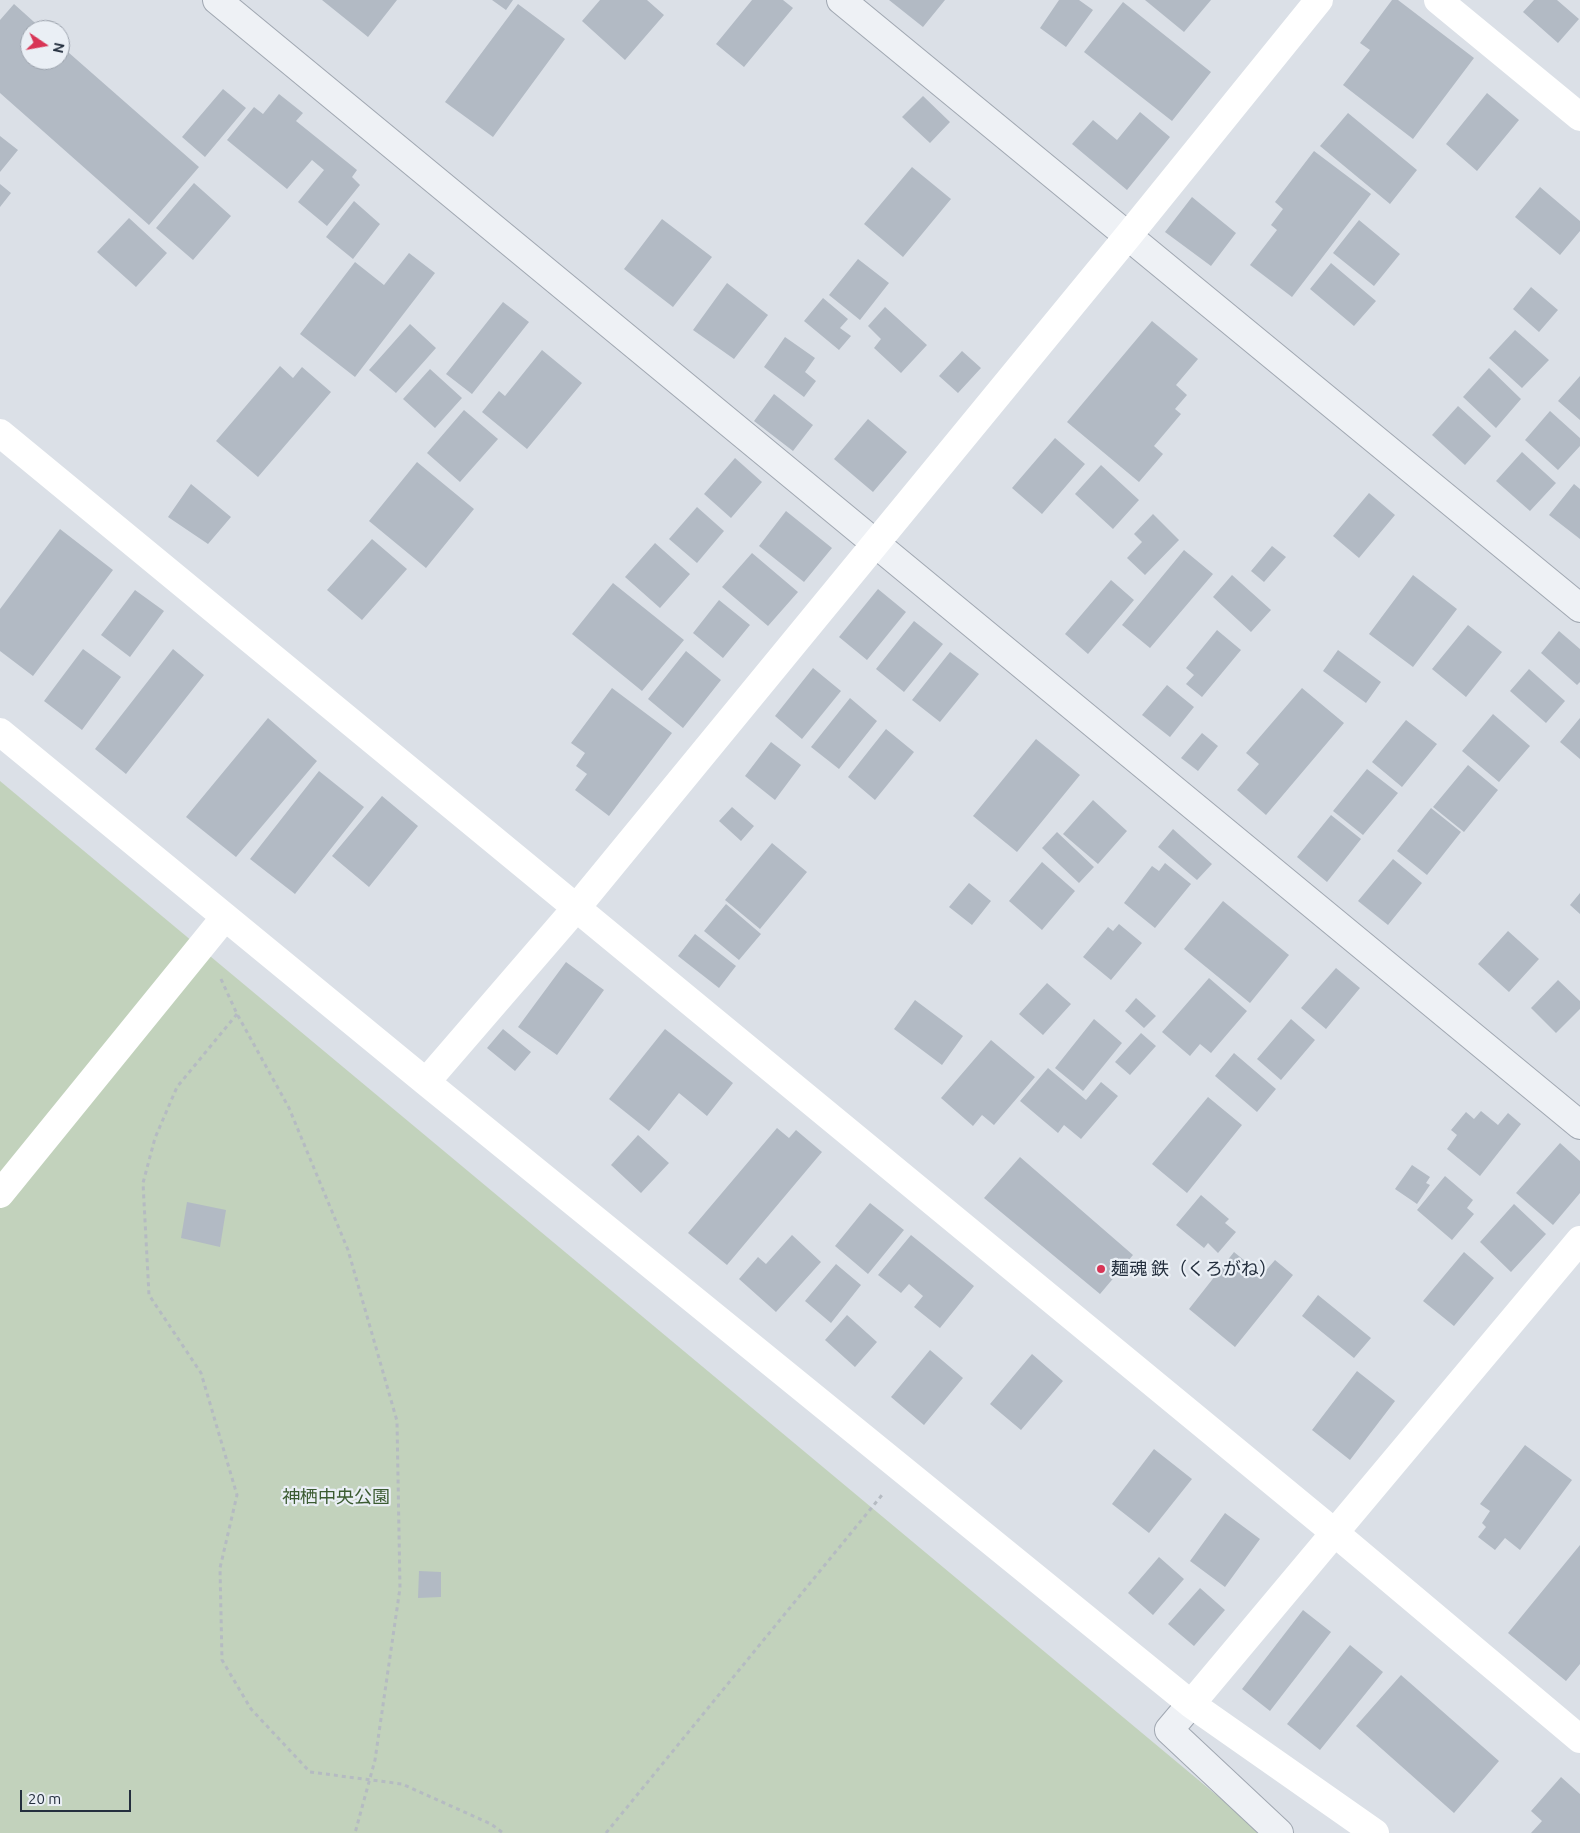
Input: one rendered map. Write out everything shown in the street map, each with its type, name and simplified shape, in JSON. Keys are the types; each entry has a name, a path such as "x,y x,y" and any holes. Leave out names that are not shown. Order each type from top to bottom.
{"street":[{"path":"217,0 1580,1125"},
{"path":"841,0 1580,608"},
{"path":"426,1082 577,907 1128,236 1319,0"},
{"path":"1438,0 1580,117"},
{"path":"0,433 1335,1533 1580,1739"},
{"path":"0,732 426,1082 1191,1704 1375,1833"},
{"path":"0,1194 225,917"},
{"path":"1279,1833 1169,1730 1580,1240"}],"path":[{"path":"221,979 237,1014 289,1108 348,1250 397,1421 400,1588 375,1760 355,1833"},
{"path":"237,1014 177,1087 155,1138 143,1184 149,1296 201,1373 237,1495 220,1568 222,1660 251,1709 310,1772 402,1784 491,1824 503,1833"},
{"path":"606,1833 882,1495"}],"green space":[{"name":"神栖中央公園","path":"0,781 1262,1833 0,1833"}],"building":[{"path":"322,0 397,0 368,37"},
{"path":"492,0 513,0 506,10"},
{"path":"600,0 647,0 664,15 625,60 582,21"},
{"path":"752,0 783,0 793,8 744,67 716,44"},
{"path":"889,0 945,0 923,27"},
{"path":"1059,0 1079,0 1093,10 1066,47 1040,28"},
{"path":"1145,0 1211,0 1184,32"},
{"path":"1392,0 1398,0 1474,58 1413,139 1343,85 1370,50 1360,43"},
{"path":"1534,0 1557,0 1579,19 1558,43 1523,12"},
{"path":"1123,2 1211,72 1172,121 1084,52"},
{"path":"14,4 32,20 20,20 20,70 70,70 70,54 199,167 149,225 0,93 0,20"},
{"path":"518,4 565,39 493,137 445,102"},
{"path":"223,89 246,108 205,157 182,137"},
{"path":"1487,93 1519,120 1477,171 1446,144"},
{"path":"279,94 303,113 296,121 357,170 352,177 360,185 327,226 298,202 324,170 312,160 287,189 227,140 254,107 263,114"},
{"path":"923,96 950,122 930,143 902,117"},
{"path":"1140,112 1170,137 1127,190 1072,144 1093,120 1117,140"},
{"path":"1348,113 1417,170 1390,204 1320,146"},
{"path":"0,136 18,150 0,172"},
{"path":"1314,151 1371,194 1292,297 1250,265 1277,230 1271,225 1283,209 1275,202"},
{"path":"912,167 951,199 903,257 864,224"},
{"path":"194,183 231,216 193,260 156,228"},
{"path":"0,184 11,193 0,207"},
{"path":"1540,187 1580,221 1580,231 1560,255 1515,217"},
{"path":"1192,197 1236,233 1211,266 1165,232"},
{"path":"354,201 380,224 353,259 326,237"},
{"path":"129,218 167,253 136,287 97,252"},
{"path":"662,219 712,257 673,307 624,269"},
{"path":"1359,220 1400,254 1374,286 1333,253"},
{"path":"409,253 435,273 355,377 300,334 355,262 384,285"},
{"path":"858,259 889,283 860,320 829,295"},
{"path":"1331,263 1376,301 1354,326 1310,289"},
{"path":"727,283 768,315 734,359 693,330"},
{"path":"1531,287 1558,310 1539,332 1513,309"},
{"path":"823,298 848,319 840,328 851,336 839,350 804,321"},
{"path":"503,302 529,322 472,394 446,374"},
{"path":"885,307 927,345 901,373 874,348 881,339 868,326"},
{"path":"1152,321 1198,359 1176,385 1187,395 1175,409 1181,414 1154,446 1163,454 1139,482 1067,422"},
{"path":"410,324 436,348 396,393 369,370"},
{"path":"1515,330 1549,360 1522,388 1489,358"},
{"path":"785,337 815,358 805,372 816,381 804,397 764,367"},
{"path":"542,350 582,383 527,449 482,412 499,391 505,396"},
{"path":"962,351 981,368 958,393 939,376"},
{"path":"280,366 293,378 302,367 331,392 258,477 216,441"},
{"path":"1489,368 1521,399 1496,428 1463,397"},
{"path":"430,369 462,398 435,428 403,399"},
{"path":"1580,376 1580,420 1558,401"},
{"path":"774,394 813,425 793,451 754,421"},
{"path":"1458,406 1491,436 1465,465 1432,435"},
{"path":"464,410 498,439 460,482 427,453"},
{"path":"1550,411 1580,438 1580,446 1558,470 1525,440"},
{"path":"868,419 907,452 873,492 834,459"},
{"path":"1055,438 1085,464 1042,514 1012,488"},
{"path":"1522,452 1556,483 1530,511 1496,481"},
{"path":"735,458 762,482 731,518 704,494"},
{"path":"417,462 474,509 426,568 369,521"},
{"path":"1101,465 1139,500 1113,529 1075,494"},
{"path":"191,484 231,517 208,544 168,517"},
{"path":"1574,484 1580,489 1580,539 1549,515"},
{"path":"1369,493 1395,515 1359,558 1333,536"},
{"path":"697,507 724,531 697,563 669,539"},
{"path":"786,511 832,548 804,582 759,546"},
{"path":"1153,514 1179,540 1145,575 1127,558 1142,542 1134,534"},
{"path":"60,529 113,570 33,676 0,651 0,609"},
{"path":"372,539 407,569 362,620 327,590"},
{"path":"655,543 690,574 660,608 625,577"},
{"path":"1272,546 1286,557 1264,582 1251,571"},
{"path":"1184,550 1213,574 1150,648 1122,625"},
{"path":"752,553 798,592 768,626 722,587"},
{"path":"1232,575 1271,610 1251,632 1213,597"},
{"path":"1413,575 1457,609 1413,667 1369,634"},
{"path":"1111,580 1134,600 1088,654 1065,634"},
{"path":"613,583 684,640 642,691 572,634"},
{"path":"878,589 906,612 867,660 839,637"},
{"path":"135,590 164,611 130,657 101,635"},
{"path":"719,600 750,625 723,658 693,633"},
{"path":"914,621 943,644 904,692 876,669"},
{"path":"1468,625 1502,652 1466,697 1432,669"},
{"path":"1217,630 1241,650 1202,697 1186,684 1194,675 1186,668"},
{"path":"1559,631 1580,649 1580,682 1577,685 1541,653"},
{"path":"83,649 121,677 82,730 44,701"},
{"path":"173,649 204,675 126,774 95,749"},
{"path":"1338,650 1381,682 1366,703 1323,671"},
{"path":"686,651 721,680 683,728 648,699"},
{"path":"950,652 979,674 940,722 912,700"},
{"path":"813,668 841,691 802,739 775,716"},
{"path":"1529,669 1565,701 1546,723 1510,691"},
{"path":"1167,685 1194,707 1170,737 1142,715"},
{"path":"612,688 672,733 609,816 575,790 587,774 576,766 585,753 571,743"},
{"path":"1302,688 1344,723 1266,815 1237,790 1259,764 1246,753"},
{"path":"850,698 877,721 839,769 811,747"},
{"path":"1493,714 1530,746 1499,782 1462,751"},
{"path":"268,718 317,761 236,857 186,817"},
{"path":"1580,718 1580,759 1560,742"},
{"path":"1406,720 1437,744 1402,787 1372,762"},
{"path":"886,729 914,752 875,800 848,777"},
{"path":"1202,733 1218,746 1198,771 1181,758"},
{"path":"1036,739 1080,775 1017,852 973,816"},
{"path":"771,742 801,765 775,800 745,776"},
{"path":"1468,765 1498,790 1464,832 1433,807"},
{"path":"1367,769 1398,793 1363,835 1333,811"},
{"path":"319,771 364,807 295,894 250,859"},
{"path":"382,796 418,826 369,887 332,856"},
{"path":"1093,800 1127,831 1098,864 1063,834"},
{"path":"732,807 754,826 741,841 719,821"},
{"path":"1431,808 1461,832 1427,875 1397,851"},
{"path":"1331,815 1361,839 1327,882 1297,857"},
{"path":"1173,829 1212,864 1197,880 1158,847"},
{"path":"1057,832 1094,867 1079,883 1042,848"},
{"path":"772,843 807,872 760,929 725,900"},
{"path":"1393,859 1422,883 1388,925 1358,901"},
{"path":"1042,862 1075,891 1042,930 1009,901"},
{"path":"1165,863 1191,884 1155,928 1124,903 1152,866 1159,871"},
{"path":"969,883 991,901 972,925 949,907"},
{"path":"1580,893 1580,914 1570,905"},
{"path":"1223,901 1289,955 1250,1003 1184,949"},
{"path":"726,904 761,934 739,960 704,931"},
{"path":"1119,924 1142,943 1111,980 1083,957 1108,927 1113,931"},
{"path":"1508,931 1539,959 1509,992 1478,964"},
{"path":"695,934 736,966 719,988 678,956"},
{"path":"566,962 604,990 557,1055 518,1027"},
{"path":"1336,968 1360,988 1326,1029 1301,1008"},
{"path":"1209,978 1247,1011 1211,1053 1200,1044 1190,1056 1162,1032"},
{"path":"1558,980 1580,1001 1580,1009 1556,1033 1531,1008"},
{"path":"1047,983 1071,1004 1043,1035 1019,1014"},
{"path":"1136,998 1156,1016 1144,1028 1125,1011"},
{"path":"915,1000 963,1036 942,1065 894,1029"},
{"path":"1094,1019 1122,1043 1083,1091 1055,1068"},
{"path":"1291,1019 1315,1040 1281,1080 1257,1059"},
{"path":"503,1029 531,1052 515,1071 487,1048"},
{"path":"665,1029 733,1083 707,1116 679,1093 649,1131 609,1099"},
{"path":"1141,1033 1156,1046 1130,1075 1115,1062"},
{"path":"991,1040 1035,1077 994,1125 982,1115 973,1126 941,1098"},
{"path":"1234,1053 1276,1089 1257,1112 1215,1076"},
{"path":"1048,1068 1086,1100 1101,1082 1118,1096 1081,1139 1064,1125 1058,1133 1020,1101"},
{"path":"1208,1097 1242,1125 1187,1193 1152,1164"},
{"path":"1481,1111 1498,1125 1508,1113 1521,1124 1480,1176 1447,1149 1457,1135 1451,1130 1466,1112 1474,1119"},
{"path":"777,1128 789,1138 796,1130 822,1152 727,1265 688,1233"},
{"path":"638,1135 669,1163 641,1193 611,1165"},
{"path":"1560,1143 1580,1161 1580,1193 1553,1225 1516,1193"},
{"path":"1020,1157 1133,1255 1100,1294 984,1198"},
{"path":"1412,1165 1430,1177 1426,1183 1430,1185 1417,1204 1395,1189"},
{"path":"1445,1176 1473,1200 1467,1208 1474,1214 1452,1240 1417,1210"},
{"path":"1201,1195 1229,1219 1225,1223 1236,1232 1218,1253 1208,1243 1204,1248 1176,1225"},
{"path":"187,1202 226,1210 220,1247 181,1238"},
{"path":"870,1203 904,1230 868,1274 835,1246"},
{"path":"1514,1204 1546,1234 1511,1272 1480,1242"},
{"path":"792,1235 821,1262 776,1312 739,1279 758,1257 766,1264"},
{"path":"911,1235 974,1286 940,1328 914,1307 923,1296 909,1284 901,1293 878,1275"},
{"path":"1234,1252 1262,1275 1275,1260 1293,1275 1235,1347 1189,1309"},
{"path":"1464,1252 1494,1278 1454,1326 1423,1301"},
{"path":"836,1264 861,1285 831,1323 805,1301"},
{"path":"1318,1295 1371,1338 1354,1358 1302,1316"},
{"path":"847,1315 877,1342 855,1367 825,1340"},
{"path":"930,1350 963,1378 924,1425 891,1397"},
{"path":"1032,1354 1063,1381 1021,1430 990,1404"},
{"path":"1357,1371 1395,1401 1350,1460 1312,1430"},
{"path":"1525,1445 1572,1480 1520,1550 1505,1538 1495,1550 1478,1537 1486,1527 1482,1523 1490,1511 1480,1504"},
{"path":"1154,1449 1192,1479 1149,1533 1112,1504"},
{"path":"1225,1513 1260,1539 1225,1587 1190,1561"},
{"path":"1580,1545 1580,1664 1566,1681 1508,1633"},
{"path":"1159,1557 1184,1579 1153,1615 1128,1593"},
{"path":"419,1571 441,1572 441,1597 418,1598"},
{"path":"1200,1588 1225,1610 1194,1646 1168,1624"},
{"path":"1303,1610 1331,1632 1270,1711 1242,1689"},
{"path":"1350,1645 1383,1672 1320,1750 1287,1724"},
{"path":"1401,1675 1499,1761 1454,1813 1356,1726"},
{"path":"1561,1777 1580,1794 1580,1833 1531,1833 1542,1821 1531,1811"}],"place":[{"name":"麺魂 鉄（くろがね）","path":"1101,1269"}]}
